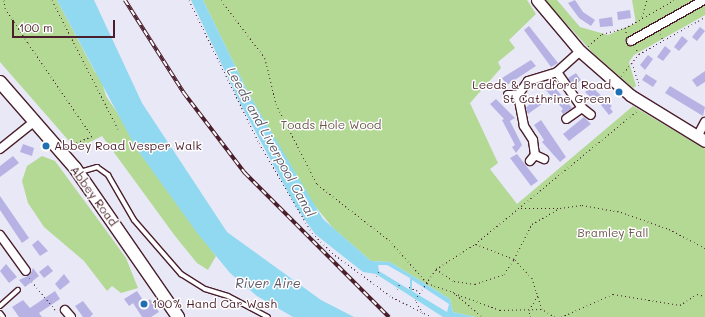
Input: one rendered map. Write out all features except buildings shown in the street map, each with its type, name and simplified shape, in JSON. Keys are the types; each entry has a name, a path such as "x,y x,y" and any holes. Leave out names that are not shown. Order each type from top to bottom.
{"main road":[{"path":"537,0 581,51 630,95 644,106 701,139"},
{"name":"Abbey Road","path":"0,82 60,150 78,173 178,317"}],"street":[{"path":"631,41 704,0"},
{"path":"544,159 533,158 533,140 524,126 518,95 528,81 557,72 581,51"},
{"path":"557,72 582,108 591,115"},
{"path":"508,95 518,95"},
{"path":"566,119 582,108"},
{"path":"0,149 35,121"},
{"path":"701,139 705,122"},
{"path":"0,235 26,270"},
{"path":"65,310 71,317"}],"lane":[{"path":"78,173 85,168 97,167 108,175 134,220 181,274 205,289 228,296 268,317"},
{"path":"0,306 18,290"},
{"path":"0,313 3,317"}],"path":[{"path":"4,0 5,8 92,136 60,150"},
{"path":"52,0 118,129"},
{"path":"189,0 259,143 312,232 348,265 392,297 432,317"},
{"path":"221,0 265,58 276,104 317,184 389,240 427,283 500,310 542,309 555,317"},
{"path":"642,18 647,0"},
{"path":"581,51 602,34 624,28 674,0"},
{"path":"616,83 639,54 705,17"},
{"path":"624,28 639,54"},
{"path":"630,95 639,85 632,63"},
{"path":"423,313 415,300 436,269 475,244 644,106"},
{"path":"520,208 560,208 582,206 621,212 670,229 705,248"},
{"path":"436,269 454,281 474,284 504,274 514,259 532,224 560,208"},
{"path":"475,244 514,259 532,278 542,309"},
{"path":"26,270 56,313 65,310"},
{"path":"376,276 380,270"},
{"path":"397,289 400,283"},
{"path":"410,288 420,292"},
{"path":"453,292 483,317"},
{"path":"560,317 613,294 680,305 697,294 705,296"},
{"path":"530,317 529,310 538,295"}],"green space":[{"path":"0,0 57,0 95,72 100,76 106,96 131,133 136,148 216,256 208,270 197,263 175,236 102,136 76,149 0,62"},
{"path":"203,0 527,0 536,14 509,40 515,48 498,62 501,68 470,103 498,163 490,169 517,204 633,106 705,149 705,317 475,317 453,312 450,299 390,262 371,261 333,228 311,201 249,94"},
{"path":"545,0 557,0 580,27 608,35 636,23 632,0 693,0 628,40 631,45 705,4 705,15 634,55 629,62 636,86 633,88 593,53"},
{"path":"42,156 55,161 105,229 126,258 138,288 121,293 112,286 107,291 84,261 44,227 28,203 22,181 27,166"}],"water":[{"name":"River Aire","path":"57,0 94,0 142,103 227,232 321,300 354,317 293,317 257,296 230,273 198,234 136,148"},
{"name":"Leeds and Liverpool Canal","path":"191,0 203,0 249,94 323,219 371,261 390,262 450,299 453,312 475,317 443,317 376,274 363,272 315,234 296,207 240,103","holes":["378,265 387,265 410,278 410,290 379,271","412,280 449,304 447,312 412,291"]}],"railway":[{"path":"125,0 184,93 245,173 389,317"}],"place":[{"name":"Leeds & Bradford Road St Cathrine Green","path":"619,92"},
{"name":"Abbey Road Vesper Walk","path":"46,146"},
{"name":"100% Hand Car Wash","path":"144,304"}],"park label":[{"name":"Toads Hole Wood","path":"331,125"},
{"name":"Bramley Fall","path":"613,233"}]}
